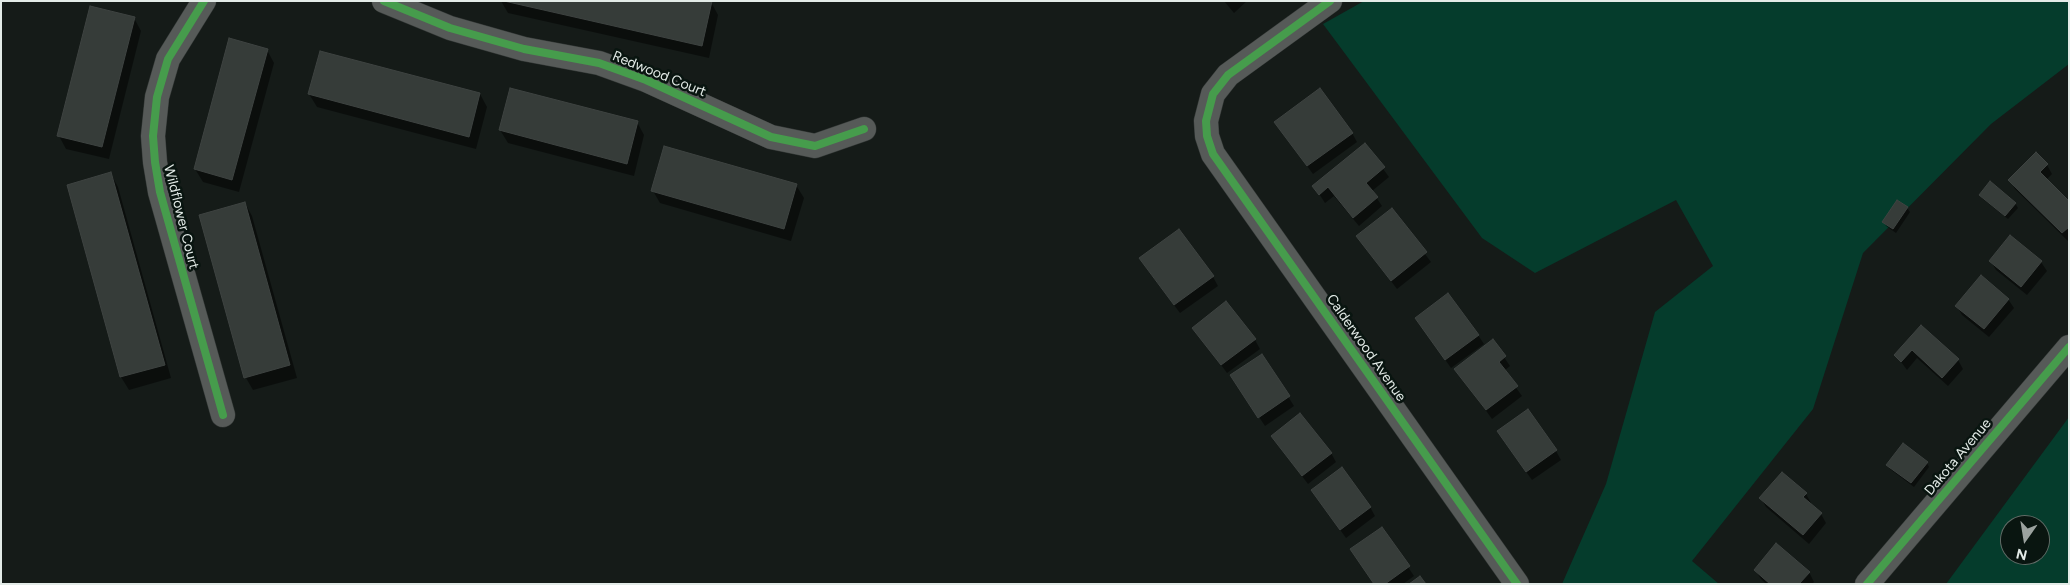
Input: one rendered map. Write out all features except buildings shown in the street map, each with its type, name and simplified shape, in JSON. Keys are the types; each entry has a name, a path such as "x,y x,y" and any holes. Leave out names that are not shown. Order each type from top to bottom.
{"street":[{"name":"Wildflower Court","path":"204,1 168,59 157,97 154,145 160,192 223,415"},
{"name":"Redwood Court","path":"384,1 450,28 524,49 599,63 654,83 771,136 815,146 864,129"},
{"name":"Calderwood Avenue","path":"1330,1 1228,75 1213,94 1206,121 1207,136 1213,154 1517,584"},
{"name":"Dakota Avenue","path":"1867,584 2069,347"}],"green space":[{"path":"1364,1 2069,1 2069,64 1991,124 1863,253 1813,409 1692,561 1719,584 1562,584 1606,484 1655,312 1713,266 1676,200 1535,273 1482,238 1323,24"},
{"path":"2069,417 2069,584 1946,584"}],"cycle path":[{"path":"204,1 168,59 157,97 153,136 160,192 223,415"},
{"path":"384,1 450,28 524,49 599,63 646,80 771,137 815,146 864,129"},
{"path":"1330,1 1228,75 1213,94 1206,121 1207,136 1213,154 1517,584"},
{"path":"1867,584 2069,347"}]}
